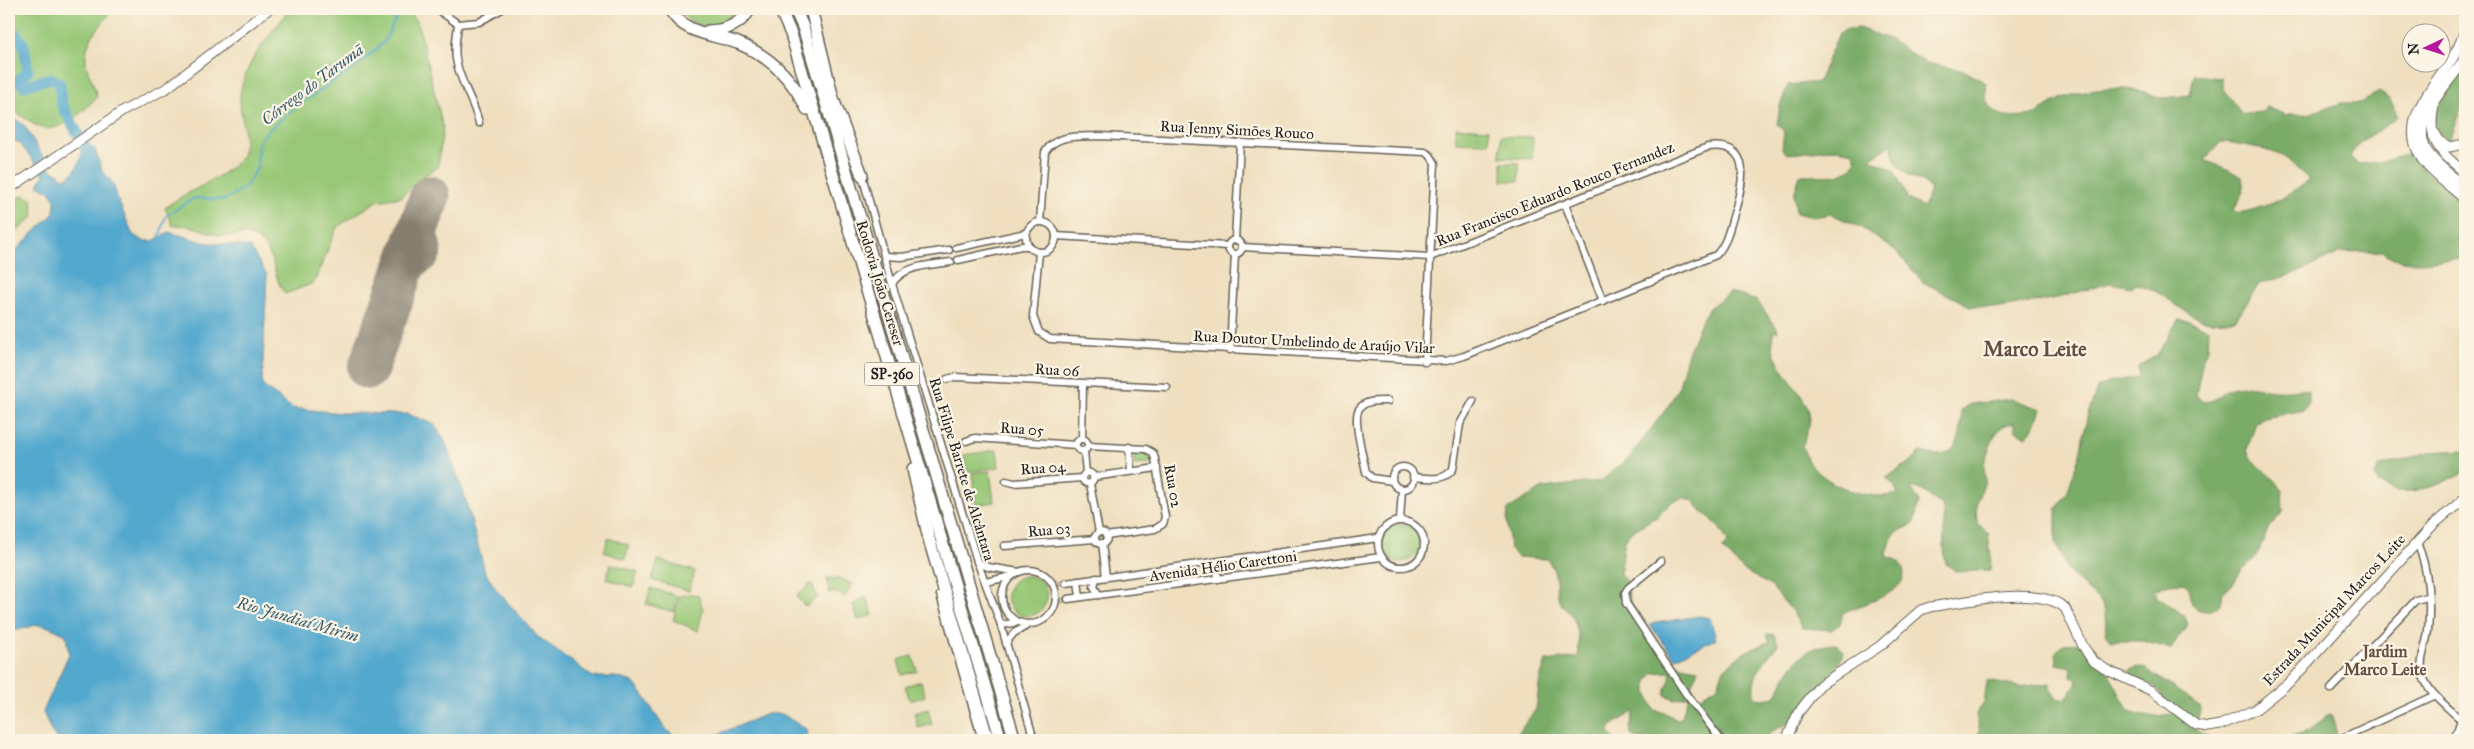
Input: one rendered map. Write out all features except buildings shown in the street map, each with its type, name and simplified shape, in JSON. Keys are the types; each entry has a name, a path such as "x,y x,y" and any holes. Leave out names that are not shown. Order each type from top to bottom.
{"highway":[{"path":"670,9 674,17 699,32 742,45 777,67 798,91 821,135"},
{"path":"699,32 726,29 733,26 750,9"},
{"name":"Rodovia João Cereser","path":"780,9 791,34 1001,740"},
{"path":"795,9 803,27 832,123"},
{"path":"810,9 833,99 862,175"},
{"path":"816,28 832,123"},
{"name":"Rodovia João Cereser","path":"832,123 1015,740"},
{"path":"904,413 908,449 929,539 988,740"}],"main road":[{"path":"2464,9 2465,15"},
{"path":"2465,30 2458,51 2423,101 2416,115 2414,130 2415,143 2422,159 2465,199"},
{"path":"2465,59 2435,100 2422,128 2425,148 2437,163 2465,188"}],"street":[{"path":"9,189 123,111 167,88 269,9"},
{"path":"437,9 458,24 479,22 502,9"},
{"path":"458,24 455,44 456,60 475,107 478,123"},
{"path":"2435,100 2431,128 2437,149 2465,173"},
{"path":"2431,128 2439,140 2449,147 2465,144"},
{"name":"Rua Jenny Simões Rouco","path":"1040,222 1043,160 1050,144 1064,137 1100,136 1425,152 1430,155 1435,163 1430,257"},
{"path":"1056,236 1228,246 1235,240 1240,142"},
{"name":"Rua Francisco Eduardo Rouco Fernandez","path":"1242,247 1430,257 1708,147 1725,147 1733,150 1739,158 1742,180 1721,250 1708,260"},
{"name":"Rua Filipe Barrete de Alcântara","path":"862,175 892,284 977,562 1001,625 1034,740"},
{"path":"1565,204 1603,301"},
{"path":"884,256 901,257 968,246 1026,232 1032,225 1040,222 1051,226 1056,236 1051,248 1039,252 1029,246 1021,246 905,271 897,276 892,284"},
{"path":"1026,232 1029,246"},
{"path":"1235,240 1240,241 1242,247 1240,252 1235,254"},
{"path":"968,246 970,257"},
{"path":"1228,246 1229,251 1235,254"},
{"path":"938,252 940,264"},
{"name":"Rua Doutor Umbelindo de Araújo Vilar","path":"1039,252 1033,316 1039,332 1050,339 1425,362 1446,361 1464,356 1708,260"},
{"path":"1230,350 1235,254"},
{"path":"901,257 905,271"},
{"path":"1425,362 1430,257"},
{"name":"Rua 06","path":"947,379 955,377 1167,387"},
{"path":"1083,384 1082,439 1086,441 1084,482 1090,484"},
{"path":"1388,401 1374,401 1366,404 1358,410 1356,419 1366,472 1372,478 1392,481"},
{"path":"1413,477 1441,478 1450,474 1453,470 1460,424 1473,401"},
{"name":"Rua 05","path":"966,441 975,438 1076,445"},
{"path":"1082,439 1076,445 1078,450 1129,447 1131,472"},
{"name":"Rua 02","path":"1106,536 1155,529 1162,526 1165,517 1157,468 1151,452 1146,449 1129,447"},
{"path":"1084,476 1093,477 1157,468"},
{"path":"1400,468 1410,470 1413,477 1412,484 1402,489 1396,487 1392,481 1392,474 1400,468"},
{"name":"Rua 04","path":"1006,481 1014,482 1084,476"},
{"path":"1093,477 1090,484 1099,532 1096,534 1095,539 1098,543 1102,543"},
{"path":"1400,520 1402,489"},
{"name":"Estrada Municipal Marcos Leite","path":"1786,740 1798,713 1820,685 1880,646 1921,610 2006,596 2045,599 2060,603 2065,608 2088,653 2105,669 2152,691 2196,724 2208,727 2220,726 2255,710 2292,680 2433,526 2465,498"},
{"path":"1400,520 1414,524 1420,529 1423,536 1423,551 1414,563 1400,567 1393,566 1381,556 1378,551 1378,538 1386,526 1400,520"},
{"path":"1099,532 1106,536 1106,540 1102,543"},
{"name":"Avenida Hélio Carettoni","path":"1066,583 1378,538"},
{"name":"Rua 03","path":"1004,546 1095,539"},
{"path":"1102,543 1106,577"},
{"path":"2417,543 2423,556 2427,597 2428,630 2422,662 2422,674 2435,695 2461,720"},
{"name":"Avenida Hélio Carettoni","path":"1068,599 1381,556"},
{"path":"1661,561 1628,588 1625,593 1626,603 1686,694 1721,740"},
{"path":"977,562 988,567 1019,572"},
{"path":"1216,562 1218,579"},
{"path":"1006,643 1014,633 1048,616 1057,602 1055,585 1041,573 1030,570 1019,572 1006,582 1002,598 1007,613 1019,622"},
{"path":"940,576 940,593 943,608 982,740"},
{"path":"986,582 1012,576"},
{"path":"1096,578 1094,587 1099,595"},
{"path":"1078,581 1080,597"},
{"path":"2331,689 2416,600 2427,597"},
{"path":"1001,625 1019,622 1030,624"},
{"path":"2344,738 2435,695"},
{"path":"2454,740 2465,708"}],"green space":[{"path":"9,9 114,9 92,37 86,53 88,71 97,97 77,116 61,126 43,128 9,108"},
{"path":"290,9 407,9 418,24 443,128 438,167 419,179 401,197 377,201 337,227 314,283 285,294 277,278 269,253 257,239 240,234 218,235 190,226 173,226 165,208 222,174 238,161 242,155 245,139 240,104 242,85 252,61 266,39"},
{"path":"677,9 745,9 738,17 729,22 711,27 693,22 684,17"},
{"path":"1859,28 1887,38 1926,63 1965,71 1986,83 1986,100 1996,113 2015,117 2037,115 2046,107 2059,100 2072,95 2103,89 2133,90 2145,92 2159,98 2190,95 2194,75 2221,78 2223,89 2242,114 2262,112 2267,107 2286,115 2308,114 2341,103 2360,103 2379,92 2391,102 2397,116 2359,144 2350,157 2358,164 2379,162 2410,154 2424,171 2465,199 2465,260 2412,262 2402,261 2383,251 2341,252 2297,273 2259,284 2236,319 2219,322 2204,320 2192,315 2160,294 2134,284 2132,287 2110,283 2057,298 2000,308 1970,306 1923,282 1895,250 1860,227 1831,214 1813,217 1796,213 1794,194 1800,175 1824,176 1839,174 1851,168 1856,161 1853,152 1836,149 1787,154 1782,149 1784,131 1777,125 1780,106 1788,85 1818,82 1839,33 1848,29","holes":["2221,142 2256,148 2282,156 2310,180 2293,192 2275,201 2257,209 2237,213 2234,209 2244,192 2242,177 2204,160","1892,144 1895,160 1901,169 1909,176 1931,187 1924,207 1907,199 1894,170 1870,159"]},
{"path":"2465,65 2465,98 2449,140 2439,134 2435,126 2436,115 2446,93"},
{"path":"1456,127 1489,129 1489,143 1456,142"},
{"path":"1501,136 1533,137 1532,159 1500,157"},
{"path":"1502,163 1519,163 1519,181 1502,181"},
{"path":"23,195 32,199 34,216 9,238 9,205"},
{"path":"1730,292 1757,301 1777,328 1778,332 1774,330 1772,344 1776,358 1807,407 1810,419 1802,445 1809,462 1812,467 1830,481 1852,491 1875,496 1898,494 1894,485 1886,478 1916,458 1919,452 1939,455 1952,450 1959,438 1961,410 1971,404 2011,399 2041,409 2033,430 2026,437 2016,430 2014,422 2003,426 1995,435 1984,463 1985,481 1976,504 1977,523 1988,533 1991,557 1990,570 1957,572 1946,564 1942,504 1920,490 1911,487 1919,502 1914,524 1893,534 1886,557 1896,559 1902,567 1904,576 1900,584 1882,597 1843,613 1840,624 1831,630 1802,628 1792,611 1771,586 1743,570 1722,549 1728,542 1713,520 1698,508 1693,500 1684,498 1673,501 1658,516 1631,532 1625,540 1620,575 1627,584 1634,607 1673,661 1682,666 1699,669 1691,685 1696,695 1701,696 1717,687 1724,669 1743,653 1770,641 1766,634 1774,635 1778,644 1756,676 1754,683 1755,698 1775,697 1797,660 1813,649 1836,644 1844,651 1841,660 1812,700 1804,717 1777,728 1765,740 1637,739 1631,735 1630,726 1633,712 1610,727 1609,733 1616,740 1513,740 1536,709 1540,679 1546,661 1578,657 1579,644 1576,625 1560,601 1554,571 1547,559 1518,557 1510,550 1507,520 1508,509 1543,488 1601,481 1629,458 1669,405 1679,386 1687,356 1703,317 1709,308","holes":["1670,672 1665,695 1675,699 1689,696 1681,718 1677,720 1666,713 1654,710 1647,693 1647,682 1653,673"]},
{"path":"2178,320 2189,321 2209,329 2208,349 2203,358 2196,395 2204,402 2214,400 2230,388 2240,386 2274,390 2309,390 2309,401 2304,410 2265,418 2256,422 2247,450 2251,459 2276,481 2282,490 2283,512 2269,527 2257,556 2241,571 2232,585 2223,592 2220,604 2212,610 2202,611 2197,609 2191,601 2184,583 2169,584 2154,590 2157,597 2184,615 2188,624 2171,649 2143,641 2112,641 2106,633 2105,611 2101,602 2068,571 2056,543 2056,510 2067,493 2080,454 2087,417 2098,387 2114,381 2139,377 2138,366 2157,355"},
{"path":"997,450 999,467 966,472 964,455"},
{"path":"1134,450 1149,453 1152,464 1134,465"},
{"path":"2465,450 2465,471 2423,489 2392,490 2378,484 2375,475 2380,466 2429,452"},
{"path":"990,471 994,502 976,505 972,473"},
{"path":"1401,524 1414,530 1420,543 1414,556 1401,562 1388,556 1382,543 1388,530"},
{"path":"608,538 629,545 625,559 604,552"},
{"path":"658,560 695,571 689,591 652,580"},
{"path":"611,564 638,572 633,587 606,579"},
{"path":"1027,576 1041,582 1047,596 1041,610 1027,616 1013,610 1007,596 1013,582"},
{"path":"827,578 841,579 852,584 845,597 835,592 829,593"},
{"path":"811,583 818,597 806,607 796,597"},
{"path":"651,588 678,596 674,612 646,604"},
{"path":"698,595 703,609 698,631 673,620 680,596"},
{"path":"866,596 873,615 858,620 853,605"},
{"path":"2087,643 2096,648 2127,708 2132,712 2144,716 2174,714 2155,686 2136,678 2128,671 2137,667 2146,669 2201,707 2195,728 2197,731 2215,740 1967,740 1980,732 1976,714 1984,703 1987,681 2020,687 2050,683 2050,690 2059,699 2065,699 2075,687 2077,679 2070,677 2071,667 2057,664 2056,652 2063,644"},
{"path":"913,656 917,671 902,675 898,660"},
{"path":"921,681 925,696 910,701 905,686"},
{"path":"928,709 932,724 918,728 914,713"},
{"path":"2331,714 2339,740 2275,740 2306,732 2316,726 2327,715"}],"water":[{"path":"9,115 24,125 51,170 58,173 62,178 69,177 76,168 80,161 81,150 91,146 95,149 102,171 113,183 133,235 144,241 153,241 169,232 203,242 250,247 267,275 262,385 292,408 341,413 407,414 434,424 445,441 464,494 485,572 496,589 537,636 593,677 615,677 633,682 665,729 673,735 694,739 709,738 767,714 782,714 806,729 808,740 58,740 51,731 43,712 69,654 66,635 41,625 9,632 9,257 54,213 55,201 51,192 38,185 44,175 19,142 11,141 9,146"},
{"path":"1700,616 1710,618 1716,639 1675,658 1649,624"}],"waterway":[{"name":"Córrego do Tarumã","path":"159,238 166,216 194,198 225,200 246,186 257,168 258,148 261,139 269,129 296,107 359,65 384,42 397,16 403,9"},
{"name":"Rio Jundiaí Mirim","path":"9,26 24,45 28,71 18,80 24,86 51,78 60,84 61,103 86,149 88,161"}],"taxiway":[{"path":"400,279 430,260 433,255 432,240 423,215"}],"runway":[{"path":"368,369 430,196"}],"tunnel":[{"path":"1057,584 1066,583"},
{"path":"1060,601 1068,599"}],"district":[{"name":"Marco Leite","path":"2035,349"},
{"name":"Jardim Marco Leite","path":"2385,660"}]}
